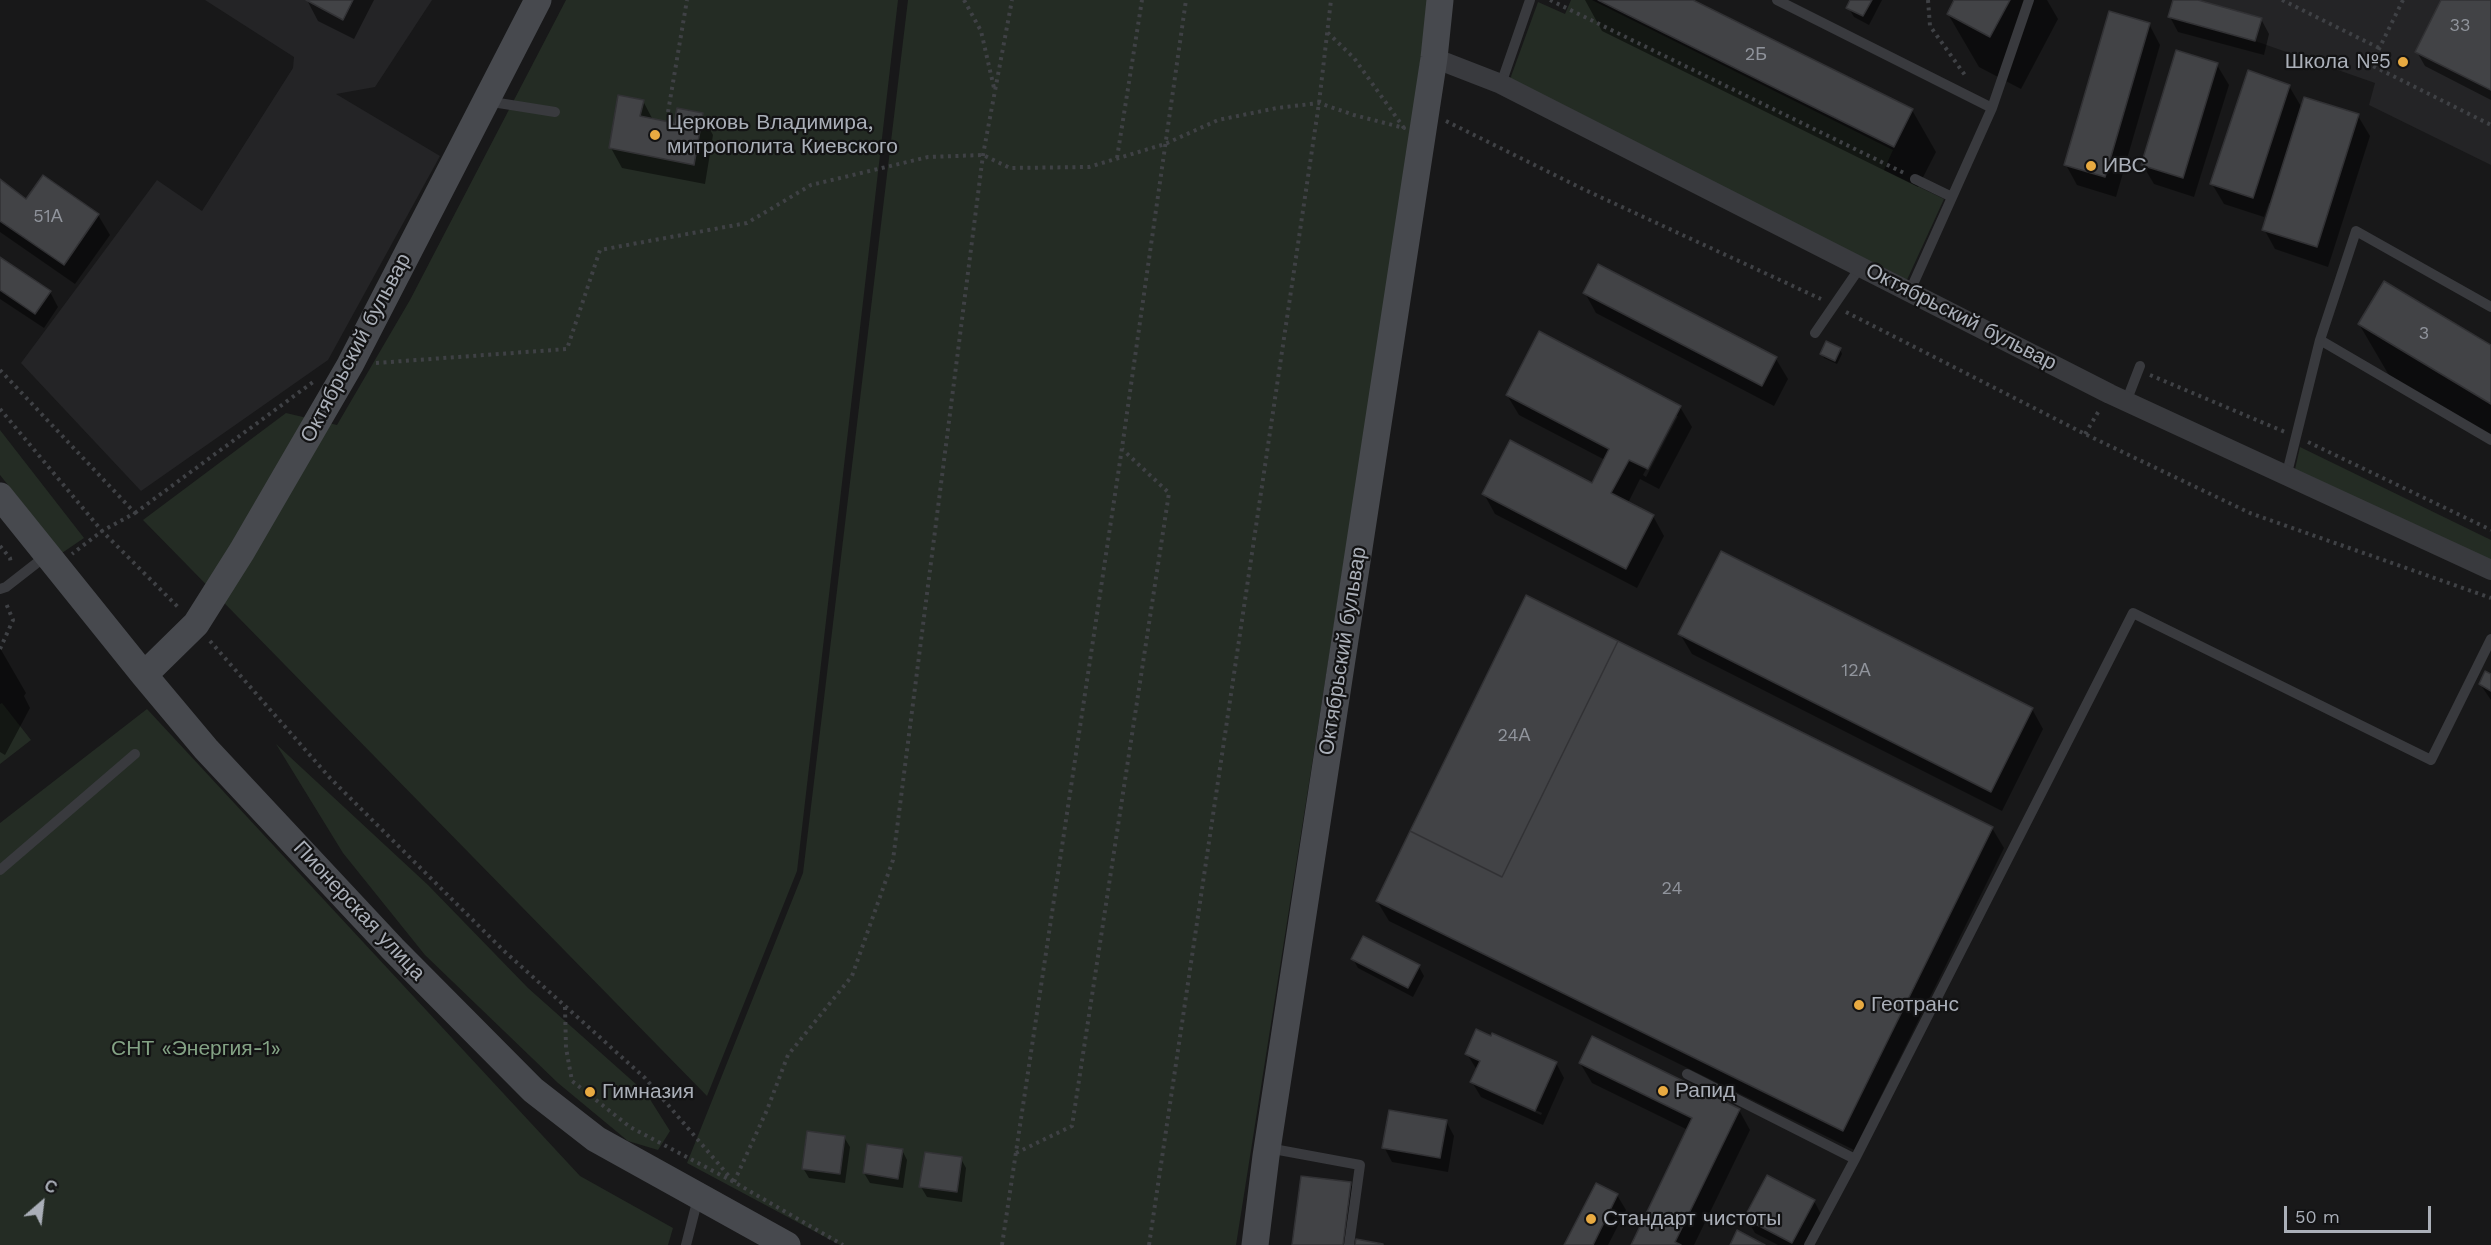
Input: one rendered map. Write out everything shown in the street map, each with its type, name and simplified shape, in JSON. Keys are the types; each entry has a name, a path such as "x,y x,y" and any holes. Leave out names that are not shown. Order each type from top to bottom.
{"street":[{"name":"Октябрьский бульвар","path":"144,675 196,624 242,551 350,365 537,0"},
{"name":"Октябрьский бульвар","path":"1255,1245 1267,1148 1434,58 1440,0"},
{"name":"Октябрьский бульвар","path":"1434,58 1501,84 2126,402 2491,570"},
{"name":"Пионерская улица","path":"0,496 57,556 144,675 206,748 377,931 533,1090 596,1139 698,1198 787,1245"}],"lane":[{"path":"1501,84 1530,0"},
{"path":"1777,0 1992,108"},
{"path":"1910,291 1992,108 2029,0"},
{"path":"486,101 555,112"},
{"path":"1916,179 1952,197"},
{"path":"2286,477 2320,340 2356,231 2491,307"},
{"path":"1815,333 1861,266"},
{"path":"2320,340 2491,440"},
{"path":"2126,402 2140,368"},
{"path":"0,590 57,556"},
{"path":"1809,1245 2133,613 2431,760 2491,639"},
{"path":"0,870 135,754"},
{"path":"1687,1074 1855,1159"},
{"path":"1267,1148 1360,1165 1349,1245"},
{"path":"686,1245 698,1198"}],"path":[{"path":"668,112 687,0"},
{"path":"964,0 981,32 995,92"},
{"path":"734,1182 767,1110 788,1055 852,976 893,860 983,155 1012,0"},
{"path":"1117,158 1142,0"},
{"path":"1002,1245 1122,448 1186,0"},
{"path":"1149,1245 1319,103 1331,0"},
{"path":"1551,0 1916,179"},
{"path":"1928,0 1930,26 1961,71 1992,108"},
{"path":"2282,0 2379,48"},
{"path":"2403,0 2371,65 2491,125"},
{"path":"57,556 135,513 331,369 350,365 567,349 600,249 747,223 811,185 928,157 983,155 1010,168 1089,167 1165,144 1218,120 1277,108 1319,103 1404,128 1354,58 1327,32"},
{"path":"1437,116 1583,189 1834,306 2085,434 2250,513 2491,598"},
{"path":"2140,368 2296,437 2491,530"},
{"path":"0,370 135,513"},
{"path":"0,409 102,531 196,624 330,778 504,951 645,1078 734,1182"},
{"path":"1016,1153 1072,1126 1169,493 1122,448"},
{"path":"0,546 10,558 10,565"},
{"path":"0,590 13,620 0,649"},
{"path":"565,1006 566,1048 572,1081 630,1126 734,1182 843,1245"}],"shaded area":[{"path":"205,0 432,0 375,87 336,94 440,156 328,360 141,491 21,363 157,180 202,211 293,68 294,57"},
{"name":"Школа №5","path":"2198,0 2491,0 2491,165 2369,105 2375,83 2255,41 2261,18"}],"green space":[{"path":"566,0 898,0 797,871 707,1096 143,520 286,413 337,425 410,300"},
{"path":"908,0 1428,0 1410,144 1236,1245 840,1245 687,1163 803,873"},
{"path":"1571,0 1592,0 1893,150 1884,170 1944,199 1906,282 1509,82 1538,2 1565,14"},
{"path":"0,430 84,538 62,553 0,475"},
{"path":"2300,447 2491,540 2491,564 2294,474"},
{"path":"2,703 31,740 0,764 0,704"},
{"name":"СНТ «Энергия-1»","path":"147,709 580,1176 673,1228 668,1245 0,1245 0,823"},
{"path":"276,744 428,885 528,988 646,1093 670,1131 658,1150 628,1141 558,1083 425,955 343,853"}],"building":[{"path":"306,0 353,0 343,20"},
{"path":"1598,0 1693,0 1913,109 1894,147"},
{"path":"1850,0 1872,0 1863,16 1846,8"},
{"path":"1954,0 2010,0 1990,37 1947,14"},
{"path":"2173,0 2198,0 2262,18 2255,41 2168,17"},
{"path":"2441,0 2491,0 2491,90 2415,52"},
{"path":"2109,11 2150,23 2105,177 2064,165"},
{"path":"2176,50 2218,63 2183,178 2141,165"},
{"path":"2248,70 2290,85 2253,198 2210,184"},
{"name":"Церковь Владимира, митрополита Киевского","path":"618,95 644,100 640,116 674,123 677,108 703,113 694,165 609,148"},
{"path":"2304,97 2359,114 2317,247 2262,230"},
{"path":"43,175 99,214 64,265 0,221 0,179 26,199"},
{"path":"0,257 51,291 35,314 0,290"},
{"path":"1598,264 1777,357 1762,386 1583,293"},
{"path":"2384,281 2491,345 2491,404 2358,324"},
{"path":"1539,331 1681,406 1648,469 1629,460 1611,493 1654,515 1626,569 1482,494 1510,440 1592,483 1609,449 1506,395"},
{"path":"1826,341 1841,348 1835,361 1820,354"},
{"path":"1721,551 2033,708 1991,792 1678,634"},
{"path":"1526,595 1618,641 1502,877 1410,831"},
{"path":"1618,641 1993,827 1843,1131 1376,901 1410,831 1502,877"},
{"path":"2485,671 2491,674 2491,691 2479,684"},
{"path":"1363,936 1420,965 1408,988 1351,959"},
{"path":"1476,1029 1491,1036 1492,1033 1557,1062 1535,1111 1470,1082 1480,1061 1465,1054"},
{"path":"1592,1036 1740,1109 1675,1242 1681,1245 1631,1245 1692,1118 1579,1063"},
{"path":"1389,1110 1447,1120 1440,1158 1382,1148"},
{"path":"807,1131 845,1136 840,1174 802,1169"},
{"path":"867,1144 903,1149 898,1179 863,1173"},
{"path":"925,1152 962,1157 957,1192 919,1187"},
{"path":"1767,1175 1815,1200 1792,1243 1744,1218"},
{"path":"1301,1176 1351,1182 1343,1245 1292,1245"},
{"name":"Стандарт чистоты","path":"1596,1183 1618,1194 1593,1245 1564,1245"},
{"path":"1737,1230 1765,1245 1730,1245"},
{"path":"1356,1239 1383,1244 1383,1245 1355,1245"}],"place":[{"name":"Школа №5","path":"2403,62"},
{"name":"Церковь Владимира, митрополита Киевского","path":"655,135"},
{"name":"ИВС","path":"2091,166"},
{"name":"Геотранс","path":"1859,1005"},
{"name":"Рапид","path":"1663,1091"},
{"name":"Гимназия","path":"590,1092"},
{"name":"Стандарт чистоты","path":"1591,1219"}]}
